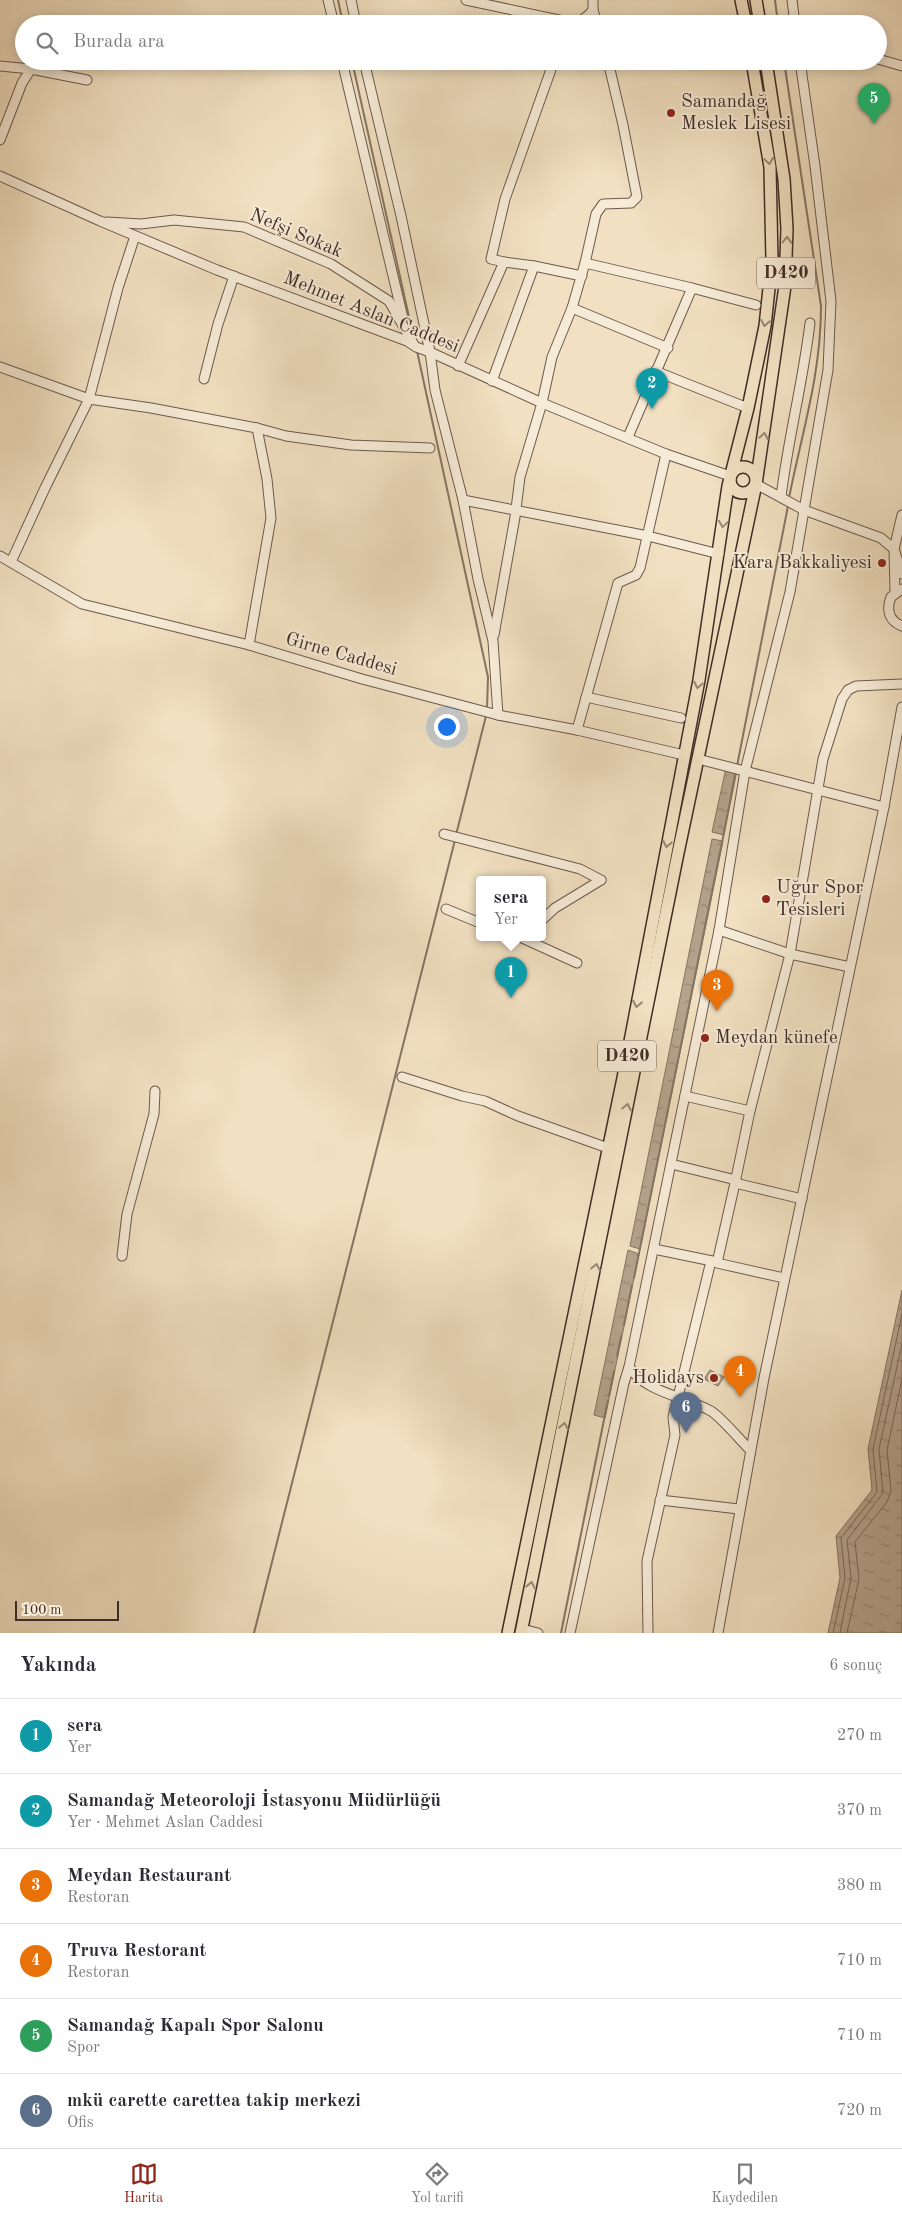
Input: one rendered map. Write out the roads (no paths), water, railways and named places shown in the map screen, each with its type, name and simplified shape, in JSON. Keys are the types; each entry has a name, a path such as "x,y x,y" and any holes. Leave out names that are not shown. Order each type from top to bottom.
{"main road":[{"path":"741,0 744,15"},
{"path":"756,0 758,15"},
{"name":"D420","path":"508,1633 608,1148 699,680 730,476 748,408 765,326 772,260 770,167 754,70"},
{"name":"D420","path":"522,1631 698,759 756,484 785,286 787,229 784,179 767,70"},
{"path":"739,468 747,468 754,472 756,484 752,491 739,493 732,488 730,476 739,468"}],"street":[{"path":"328,0 332,15"},
{"path":"351,0 354,15"},
{"path":"466,0 533,15"},
{"path":"593,0 594,15"},
{"path":"792,0 794,15"},
{"path":"589,15 593,10"},
{"path":"887,62 902,66"},
{"path":"0,66 15,67"},
{"path":"0,140 22,83 30,70"},
{"path":"36,70 87,80"},
{"path":"344,70 405,328"},
{"path":"366,70 401,216 430,352 435,390 463,500 478,579 493,641 498,715"},
{"path":"551,70 506,199 491,259 582,276"},
{"path":"493,641 520,478 542,403 552,357 572,308 582,276 596,214 603,204 631,204 637,197 610,70"},
{"path":"570,1633 629,1367 720,930 744,771 790,592 828,370 831,301 816,166 801,70"},
{"name":"Mehmet Aslan Caddesi","path":"0,176 134,236 407,341 416,347 542,403 666,454 730,476"},
{"name":"Nefşi Sokak","path":"100,222 141,224 174,220 244,227 331,264 388,301 416,347"},
{"path":"12,562 45,488 90,400 118,288 134,236"},
{"path":"458,366 504,262"},
{"path":"585,263 756,305"},
{"path":"492,381 534,266"},
{"path":"204,378 218,324 234,276"},
{"path":"628,437 655,371 668,348 692,288"},
{"path":"572,308 668,348"},
{"path":"782,497 810,323"},
{"path":"0,367 90,400 151,408 257,428 286,436 351,445 430,448"},
{"path":"655,371 748,408"},
{"path":"249,645 271,518 267,479 257,428"},
{"path":"577,730 618,583 638,574 666,454"},
{"path":"756,484 804,510 880,538 898,547"},
{"path":"463,500 648,536 719,554"},
{"path":"902,515 898,547 898,591 891,597 888,610 894,621 902,626"},
{"path":"898,547 902,574"},
{"name":"Girne Caddesi","path":"0,556 82,604 249,645 362,679 498,715 577,730 684,755"},
{"path":"648,1633 647,1562 675,1435 673,1417 735,1182 750,1111 790,954 823,759 845,694 852,688 863,684 902,684"},
{"path":"586,697 681,718"},
{"path":"718,1633 739,1508 784,1278 884,807 902,707"},
{"path":"698,759 884,807"},
{"path":"444,834 580,870 601,880 555,908 546,916"},
{"path":"446,909 476,921"},
{"path":"720,930 790,954 850,967"},
{"path":"530,941 577,963"},
{"path":"402,1077 462,1096 485,1101 518,1116 608,1148"},
{"path":"122,1256 127,1214 154,1114 155,1091"},
{"path":"685,1096 750,1111"},
{"path":"671,1164 802,1199"},
{"path":"654,1249 784,1278"},
{"path":"629,1367 635,1375 646,1383 712,1412 750,1450"},
{"path":"660,1500 739,1508"},
{"path":"522,1631 538,1633"}],"water":[{"path":"726,768 735,770 724,835 712,832"},
{"path":"712,839 723,841 640,1249 630,1246"},
{"path":"628,1250 639,1254 605,1418 594,1415"},
{"path":"902,1290 902,1633 828,1633 840,1578 836,1536 872,1490 868,1449"},
{"name":"Holidays","path":"710,1370 724,1377 718,1386 704,1379"}],"waterway":[{"path":"338,0 341,15"},
{"path":"775,0 777,15"},
{"path":"354,70 413,335"},
{"path":"785,70 821,306 818,356 810,403 789,498"},
{"path":"417,351 488,677 487,709"},
{"path":"737,766 788,506"},
{"path":"456,835 486,716"},
{"path":"634,1278 736,773"},
{"path":"254,1633 455,840"},
{"path":"624,1325 632,1285"},
{"path":"617,1356 621,1337"},
{"path":"609,1396 614,1371"},
{"path":"561,1633 608,1400"}],"place":[{"name":"Samandağ Meslek Lisesi","path":"671,113"},
{"name":"Samandağ Kapalı Spor Salonu","path":"874,124"},
{"name":"Samandağ Meteoroloji İstasyonu Müdürlüğü","path":"652,409"},
{"name":"Kara Bakkaliyesi","path":"882,563"},
{"name":"Uğur Spor Tesisleri","path":"766,899"},
{"name":"sera","path":"511,998"},
{"name":"Meydan Restaurant","path":"717,1011"},
{"name":"Meydan künefe","path":"705,1038"},
{"name":"Holidays","path":"714,1378"},
{"name":"Truva Restorant","path":"740,1397"},
{"name":"mkü carette carettea takip merkezi","path":"686,1433"}]}
